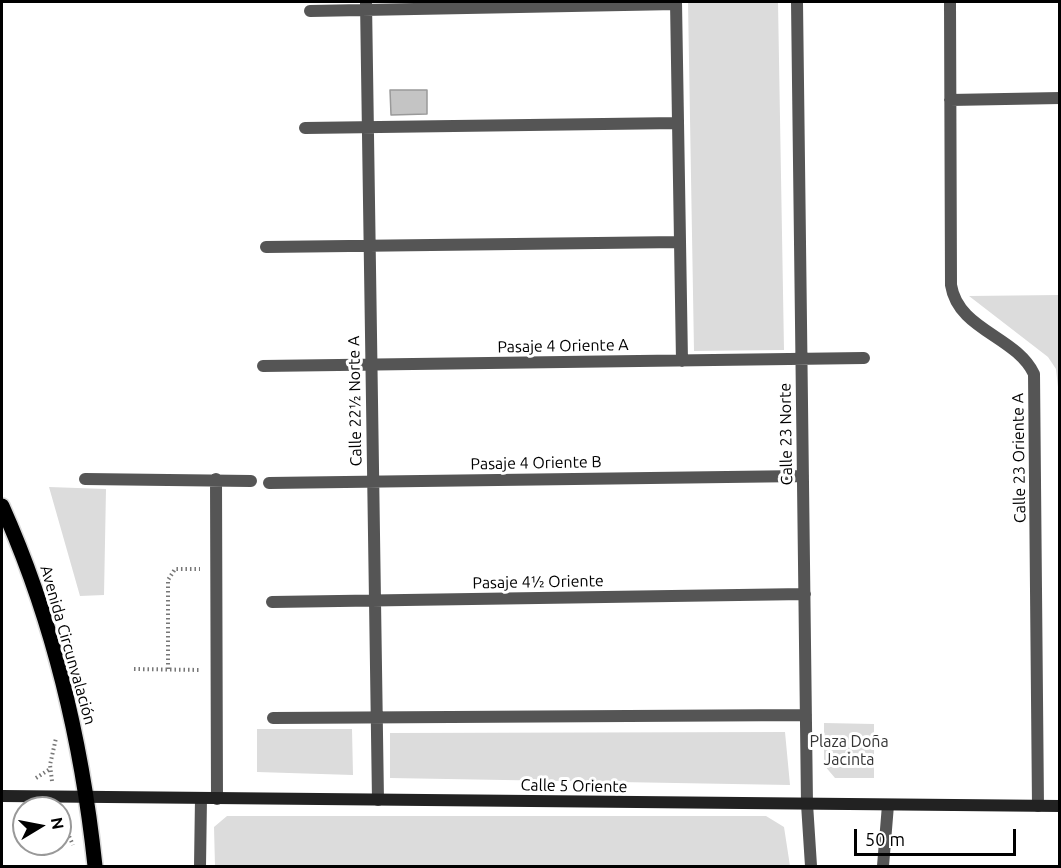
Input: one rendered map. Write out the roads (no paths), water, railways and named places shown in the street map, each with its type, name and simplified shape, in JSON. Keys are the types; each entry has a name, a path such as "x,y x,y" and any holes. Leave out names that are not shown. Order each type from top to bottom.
{"main road":[{"name":"Avenida Circunvalación","path":"2,506 44,617 69,711 88,797 95,867"}],"street":[{"name":"Calle 23 Norte","path":"797,2 807,804 811,867"},
{"name":"Calle 23 Oriente A","path":"950,2 954,300 964,314 1022,358 1034,374 1038,806"},
{"path":"310,11 366,6 676,3 682,361"},
{"name":"Calle 22½ Norte A","path":"366,6 378,800"},
{"path":"950,100 1059,98"},
{"path":"305,128 678,123"},
{"path":"266,247 680,242"},
{"name":"Pasaje 4 Oriente A","path":"263,366 864,358"},
{"name":"Pasaje 4 Oriente B","path":"269,483 803,477"},
{"path":"216,479 217,799"},
{"path":"84,480 251,481"},
{"name":"Pasaje 4½ Oriente","path":"272,602 805,594"},
{"path":"273,718 806,715"},
{"name":"Calle 5 Oriente","path":"2,796 1059,806"},
{"path":"200,867 201,798"},
{"path":"883,867 888,805"}],"park label":[{"name":"Plaza Doña Jacinta","path":"849,751"}]}
